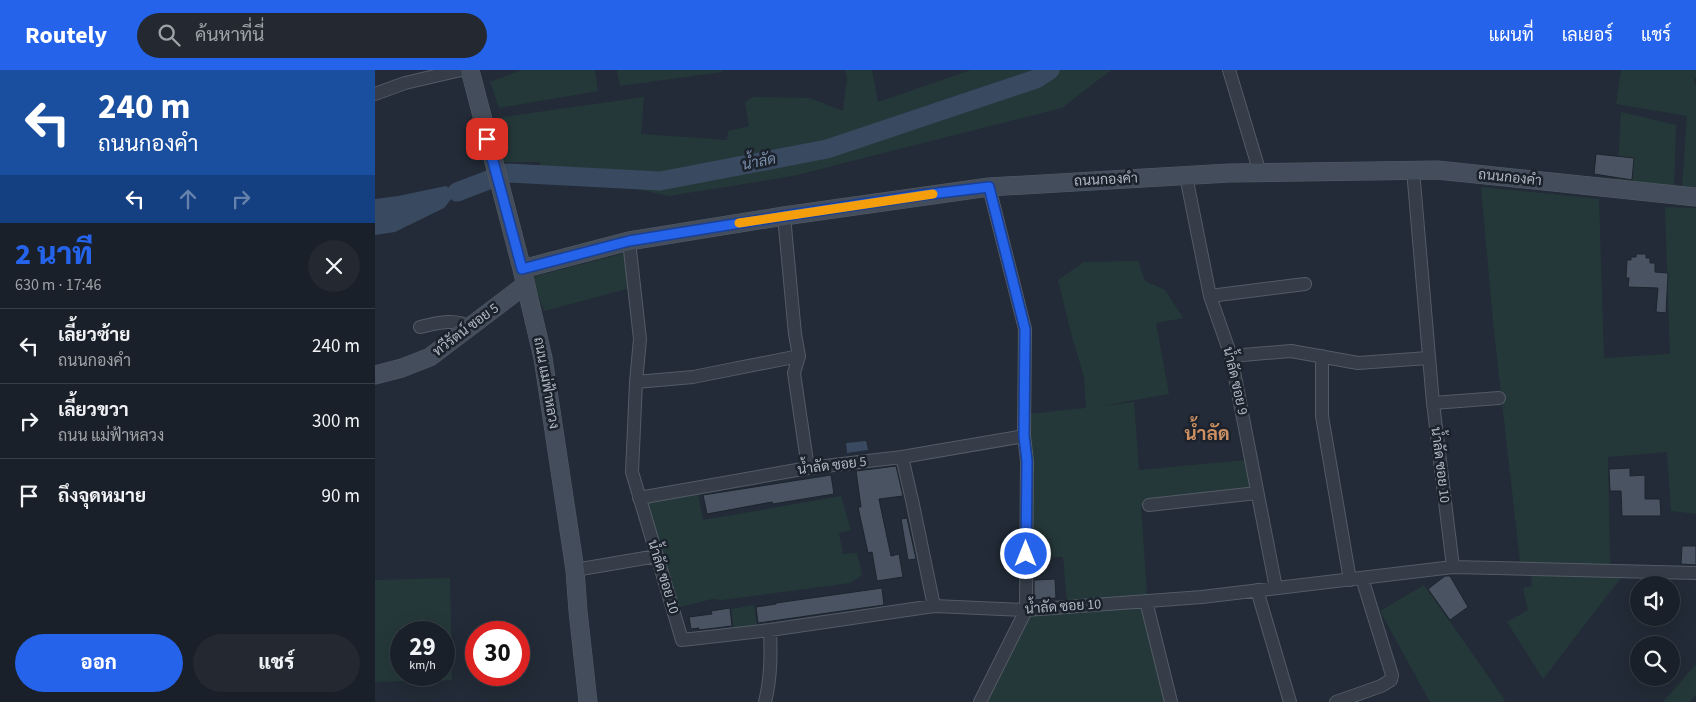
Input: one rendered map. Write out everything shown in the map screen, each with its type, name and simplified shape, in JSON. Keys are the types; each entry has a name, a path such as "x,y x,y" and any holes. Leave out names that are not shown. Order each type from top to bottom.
{"street":[{"path":"375,94 405,83 461,70"},
{"name":"ถนน แม่ฟ้าหลวง","path":"470,70 538,334 575,570 577,610 588,702"},
{"path":"1229,70 1260,173"},
{"name":"น้ำลัด ซอย 10","path":"629,241 640,339 632,472 682,640 770,630 934,606 1026,610 1146,601 1453,567 1428,358 1413,170"},
{"name":"ถนนกองคำ","path":"523,277 629,241 922,195 989,187 1229,173 1437,170 1696,197"},
{"name":"น้ำลัด ซอย 9","path":"1186,176 1210,296 1231,356 1276,588"},
{"path":"980,702 1026,610 1027,461 1024,436 1025,329 989,187"},
{"path":"784,216 795,334 799,356 794,373 808,468"},
{"name":"ทวีรัตน์ ซอย 5","path":"375,375 430,358 470,327 523,277"},
{"path":"1210,296 1305,284"},
{"path":"420,327 462,322 470,327"},
{"path":"1231,356 1291,351 1359,363 1428,358"},
{"path":"636,382 693,376 799,356"},
{"path":"1322,356 1322,416 1356,579 1392,675 1391,680 1381,686 1336,702"},
{"path":"1433,404 1499,398"},
{"name":"น้ำลัด ซอย 5","path":"639,498 808,468 901,457 1024,436"},
{"path":"901,457 934,606"},
{"path":"1149,505 1257,493"},
{"path":"575,570 657,556"},
{"path":"1453,567 1696,573"},
{"path":"1257,590 1290,702"},
{"path":"1146,601 1171,702"},
{"path":"765,702 769,685 770,630"}],"shaded area":[{"path":"522,70 595,70 598,91 499,108 490,82"},
{"path":"617,70 722,70 722,72 620,86"},
{"path":"845,70 872,70 878,102 971,70 1111,70 1062,108 793,176 669,196 604,182 538,180 540,162 502,162 495,118 644,97 641,134 727,140 728,131 749,126 745,102 753,97 810,98 843,111 847,79"},
{"path":"1621,70 1696,70 1696,78 1684,72 1695,78 1694,83 1696,84 1696,190 1682,189 1687,116 1616,104"},
{"path":"1621,112 1676,125 1674,187 1617,184"},
{"path":"1481,187 1599,199 1604,358 1670,354 1665,207 1696,208 1696,514 1671,511 1667,452 1608,457 1610,565 1520,562 1493,321"},
{"path":"625,253 634,287 544,311 532,277"},
{"path":"1138,261 1145,281 1165,290 1183,318 1156,323 1169,394 1101,406 1134,402 1139,470 1246,460 1253,493 1141,506 1147,596 1067,602 1063,557 1031,558 1030,414 1086,408 1084,377 1058,280 1084,262"},
{"path":"697,488 703,520 841,496 851,530 839,533 843,554 857,553 862,575 850,583 722,600 712,599 672,609 639,498"},
{"path":"1531,569 1626,571 1543,679 1507,622 1528,610 1523,588 1532,586"},
{"path":"450,578 451,621 390,621 390,682 375,682 375,580"},
{"path":"1424,585 1505,700 1503,702 1430,702 1380,611"},
{"path":"754,605 757,626 734,630 731,609"},
{"path":"1143,607 1167,702 988,702 1027,615"},
{"path":"1696,664 1696,695 1690,702 1663,702 1677,686 1680,686 1680,682"}],"water":[{"path":"446,186 457,192 444,208 395,232 375,235 375,199"},
{"path":"866,441 868,450 847,453 846,443"}],"building":[{"path":"1596,154 1634,158 1632,180 1594,174"},
{"path":"1636,254 1646,254 1646,258 1650,258 1650,263 1655,263 1655,272 1668,273 1666,313 1656,312 1658,288 1628,287 1629,278 1626,278 1627,260 1631,260 1631,257 1636,257"},
{"path":"896,466 903,496 879,499 891,556 899,554 903,577 877,581 872,552 868,553 858,507 861,507 856,471"},
{"path":"1630,468 1630,476 1645,475 1645,499 1660,499 1661,516 1622,516 1621,491 1610,491 1609,469"},
{"path":"831,475 834,494 773,504 772,502 707,514 703,495"},
{"path":"907,518 916,559 908,560 901,519"},
{"path":"1682,546 1696,546 1696,565 1681,564"},
{"path":"1445,576 1450,576 1468,607 1450,620 1428,589"},
{"path":"1055,579 1056,598 1034,600 1034,580"},
{"path":"882,588 884,605 758,623 756,607"},
{"path":"730,608 732,626 699,630 699,628 691,629 689,617 712,614 711,611"}],"waterway":[{"name":"น้ำลัด","path":"457,192 507,173 660,181 827,149 1036,79 1050,70"}],"slow traffic":[{"path":"739,223 933,194"}],"district":[{"name":"น้ำลัด","path":"1207,434"}],"route":[{"path":"487,139 522,269 629,241 922,195 989,187 1025,329 1026,554"}]}
